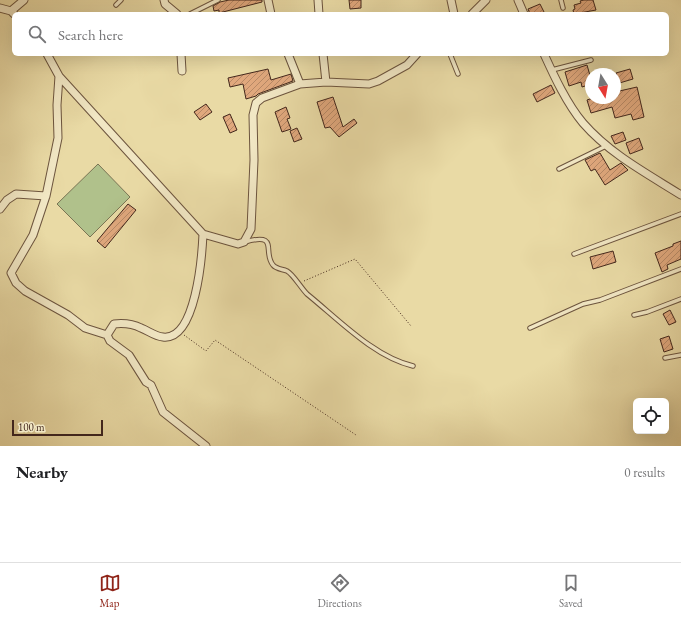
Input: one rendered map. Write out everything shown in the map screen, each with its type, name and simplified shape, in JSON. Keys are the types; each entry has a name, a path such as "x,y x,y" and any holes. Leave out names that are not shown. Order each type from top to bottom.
{"street":[{"path":"13,12 24,0"},
{"path":"164,0 175,12"},
{"path":"268,0 271,12"},
{"path":"318,0 319,12"},
{"path":"451,0 454,12"},
{"path":"474,12 486,0"},
{"path":"518,0 523,12"},
{"path":"0,8 12,13"},
{"path":"48,56 59,76 203,234 238,244 244,242 251,229 254,160 254,110 256,103 262,98 300,84 326,82 369,84 378,81 407,65 415,56"},
{"path":"181,56 182,71"},
{"path":"289,56 300,84"},
{"path":"323,56 326,82"},
{"path":"545,56 559,86 583,122 606,146 619,156 681,195"},
{"path":"59,76 57,105 58,138 46,196 33,235 11,273 13,278 25,291 68,315 85,328 107,335 110,341 129,355 146,382 151,385 163,412 206,446"},
{"path":"0,209 7,200 16,194 46,196"},
{"path":"107,335 114,324 128,324 141,328 154,336 164,338 174,336 179,331 189,316 196,297 203,234"}],"lane":[{"path":"116,5 121,0"},
{"path":"194,12 218,0"},
{"path":"561,0 563,8"},
{"path":"451,56 458,74"},
{"path":"552,70 591,60"},
{"path":"559,169 606,146"},
{"path":"574,254 681,214"},
{"path":"244,242 255,239 266,241 269,246 271,263 274,267 288,272 307,294 362,339 390,357 413,366"},
{"path":"530,328 583,304 600,300 681,268"},
{"path":"634,315 648,312 681,299"},
{"path":"665,358 681,355"}],"path":[{"path":"298,284 355,258 411,326"},
{"path":"179,331 206,351 215,340 356,435"}],"green space":[{"path":"98,164 130,197 90,237 57,204"}],"building":[{"path":"229,0 262,0 262,2 223,12 219,12 219,10 214,11 213,6 220,2"},
{"path":"349,0 361,0 361,8 350,9"},
{"path":"593,0 596,10 574,12 573,10 575,9 574,5 581,3 580,1"},
{"path":"540,4 544,12 529,12 528,9"},
{"path":"587,65 588,68 585,68 585,86 582,87 581,82 569,86 565,72"},
{"path":"268,69 271,80 291,74 293,81 246,99 243,84 230,87 228,78"},
{"path":"630,69 633,79 621,83 621,72"},
{"path":"551,85 555,93 537,102 533,94"},
{"path":"637,87 644,117 633,120 631,114 615,118 612,107 591,113 588,104 621,104 621,91"},
{"path":"333,97 343,127 354,119 357,123 339,137 330,127 325,128 317,102"},
{"path":"206,104 212,112 200,120 194,112"},
{"path":"286,107 290,118 287,119 291,129 282,132 275,112"},
{"path":"230,114 237,130 230,133 223,117"},
{"path":"297,128 302,139 294,142 290,131"},
{"path":"623,132 626,140 615,144 611,136"},
{"path":"639,138 643,149 630,154 626,143"},
{"path":"600,153 610,170 621,163 628,170 605,185 595,169 591,171 585,160"},
{"path":"128,204 136,210 105,248 97,241"},
{"path":"681,241 681,259 667,265 668,269 662,272 655,253"},
{"path":"613,251 616,262 593,269 590,257"},
{"path":"670,310 676,322 669,325 663,314"},
{"path":"669,336 673,349 664,352 660,339"}]}
